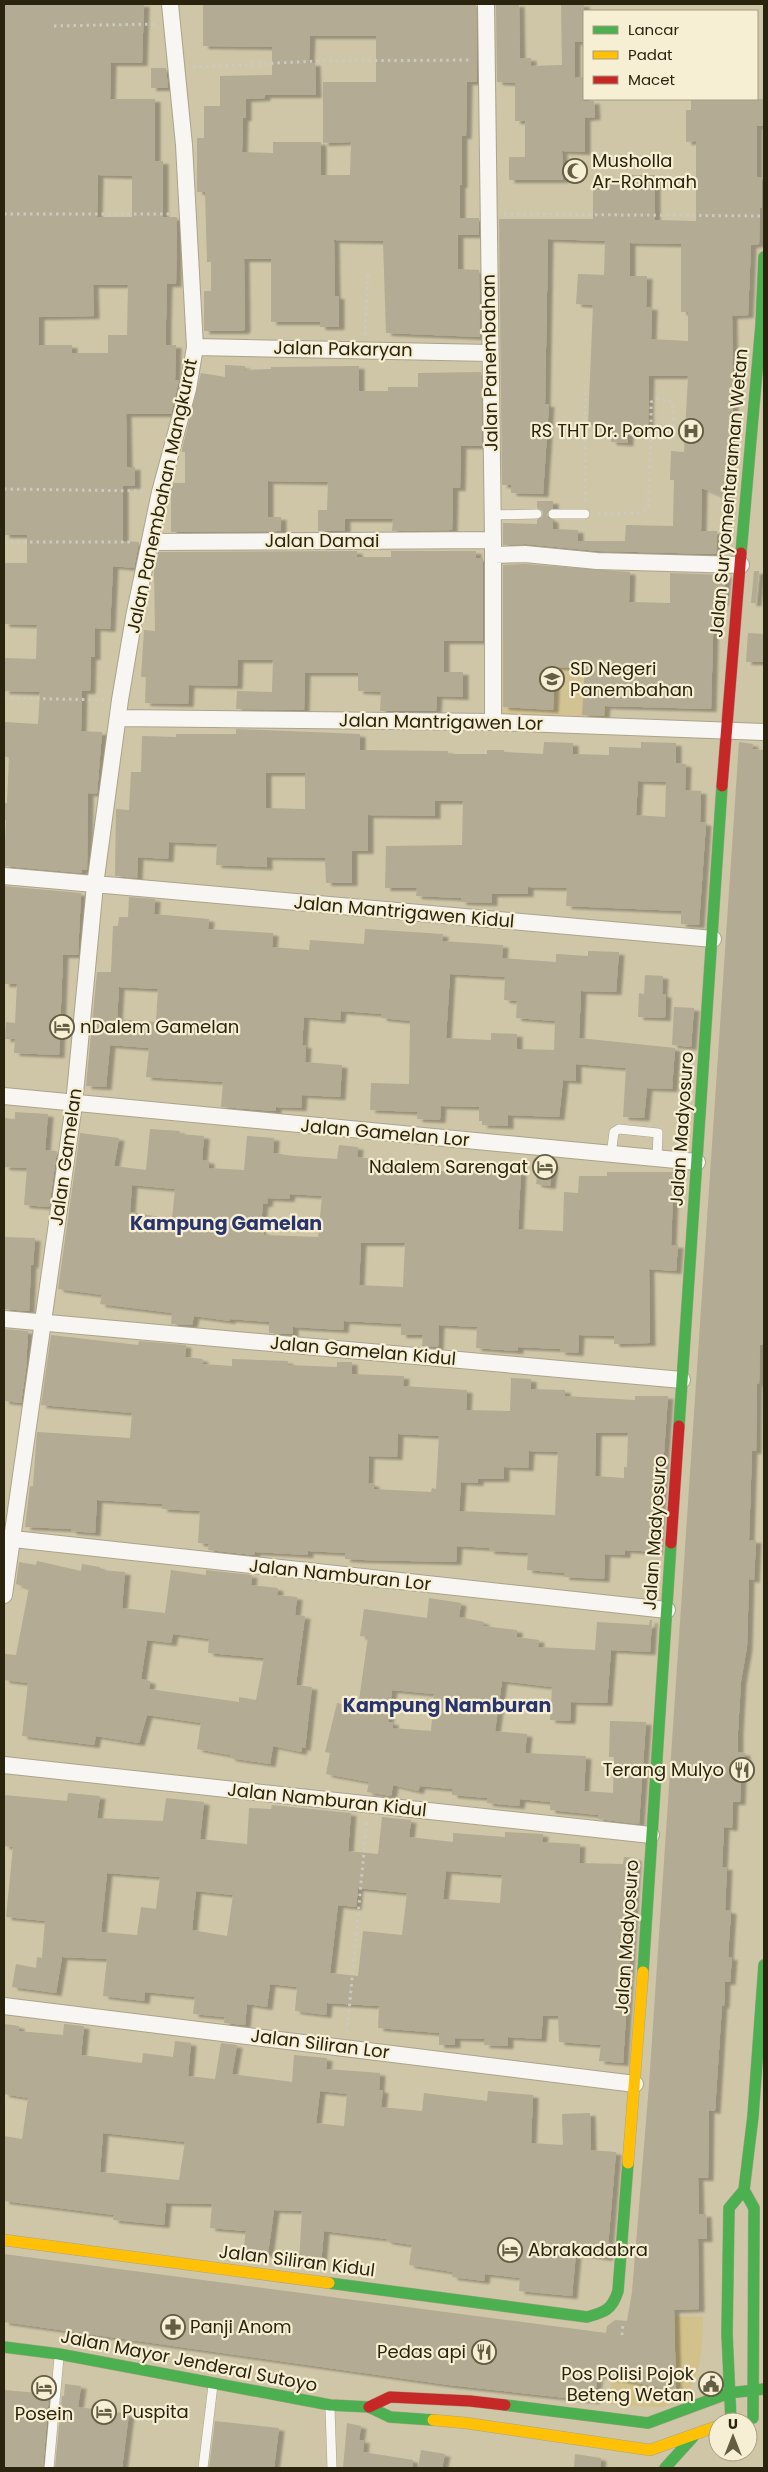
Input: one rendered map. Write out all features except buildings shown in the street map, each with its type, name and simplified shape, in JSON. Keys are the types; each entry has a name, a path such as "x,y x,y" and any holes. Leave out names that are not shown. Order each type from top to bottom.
{"street":[{"name":"Jalan Panembahan Mangkurat","path":"118,718 134,617 160,492 188,388 195,346 188,214 177,68 170,4"},
{"name":"Jalan Panembahan","path":"486,4 493,515 493,722"},
{"name":"Jalan Suryomentaraman Wetan","path":"726,732 741,565 764,257"},
{"name":"Jalan Pakaryan","path":"195,346 490,353"},
{"name":"Jalan Damai","path":"150,542 493,548 526,554 598,561 741,565"},
{"name":"Jalan Mantrigawen Lor","path":"118,718 493,722 764,732"},
{"name":"Jalan Gamelan","path":"4,1595 8,1539 43,1322 74,1104 95,885 118,718"},
{"name":"Jalan Madyosuro","path":"587,2317 602,2313 614,2304 618,2291 635,2084 650,1835 726,732"},
{"name":"Jalan Mantrigawen Kidul","path":"4,876 713,939"},
{"name":"Jalan Gamelan Lor","path":"4,1096 697,1162"},
{"name":"Jalan Gamelan Kidul","path":"4,1319 682,1380"},
{"name":"Jalan Namburan Lor","path":"8,1539 667,1610"},
{"name":"Jalan Namburan Kidul","path":"4,1765 650,1835"},
{"path":"730,2412 729,2208 744,2190 759,2116 764,1965"},
{"name":"Jalan Siliran Lor","path":"4,2006 635,2084"},
{"path":"744,2190 754,2208 748,2390 756,2412"},
{"name":"Jalan Siliran Kidul","path":"4,2240 587,2317"},
{"name":"Jalan Mayor Jenderal Sutoyo","path":"4,2347 59,2354 330,2405 369,2407 390,2417 466,2423 611,2444 649,2441"},
{"path":"649,2441 748,2390 764,2389"},
{"name":"Jalan Mayor Jenderal Sutoyo","path":"369,2407 390,2397 470,2402 649,2441"},
{"path":"665,2468 729,2399"},
{"path":"649,2441 696,2434 708,2430"},
{"path":"611,2444 638,2461"}],"lane":[{"path":"493,515 537,514"},
{"path":"554,514 585,514"},
{"path":"611,1155 614,1132 619,1129 658,1133 657,1159"},
{"path":"48,2468 59,2354"},
{"path":"203,2468 213,2382"},
{"path":"330,2405 332,2468"}],"path":[{"path":"54,26 172,23"},
{"path":"177,68 319,61 486,60"},
{"path":"4,214 188,214"},
{"path":"488,214 764,216"},
{"path":"365,350 368,273"},
{"path":"585,388 585,514 638,513 647,510 651,402 656,399 672,401 675,434"},
{"path":"585,434 611,434"},
{"path":"628,434 650,435"},
{"path":"4,489 160,492"},
{"path":"4,542 150,542"},
{"path":"4,698 120,700"},
{"path":"346,2047 368,1804"},
{"path":"622,2335 623,2321"}],"shaded area":[{"name":"SD Negeri Panembahan","path":"498,638 610,643 607,721 495,716"},
{"path":"643,2316 703,2317 701,2356 694,2381 687,2392 678,2400 666,2406 646,2407 608,2404 613,2378 676,2390 675,2326"}],"traffic: fast":[{"path":"741,553 761,325 764,257"},
{"path":"679,1426 722,786"},
{"path":"643,1972 671,1543"},
{"path":"731,2412 727,2334 729,2208 744,2190 753,2116 764,1965"},
{"path":"329,2283 587,2317 599,2314 610,2306 618,2291 628,2163"},
{"path":"744,2190 754,2208 753,2412"},
{"path":"4,2347 59,2354 330,2405 369,2407 390,2417 433,2420"},
{"path":"505,2405 648,2423 729,2393 764,2389"},
{"path":"665,2468 693,2437"}],"traffic: slow":[{"path":"628,2163 643,1972"},
{"path":"4,2240 329,2283"},
{"path":"433,2420 466,2423 650,2450 708,2430"}],"traffic: jam":[{"path":"722,786 741,553"},
{"path":"671,1543 679,1426"},
{"path":"369,2407 390,2397 470,2401 505,2405"}],"place":[{"name":"Musholla Ar-Rohmah","path":"575,171"},
{"name":"RS THT Dr. Pomo","path":"691,431"},
{"name":"SD Negeri Panembahan","path":"552,679"},
{"name":"nDalem Gamelan","path":"62,1027"},
{"name":"Ndalem Sarengat","path":"545,1167"},
{"name":"Terang Mulyo","path":"742,1770"},
{"name":"Abrakadabra","path":"510,2250"},
{"name":"Panji Anom","path":"173,2327"},
{"name":"Pedas api","path":"484,2352"},
{"name":"Pos Polisi Pojok Beteng Wetan","path":"711,2384"},
{"name":"Posein","path":"44,2388"},
{"name":"Puspita","path":"104,2412"}],"district":[{"name":"Kampung Gamelan","path":"226,1223"},
{"name":"Kampung Namburan","path":"447,1705"}]}
